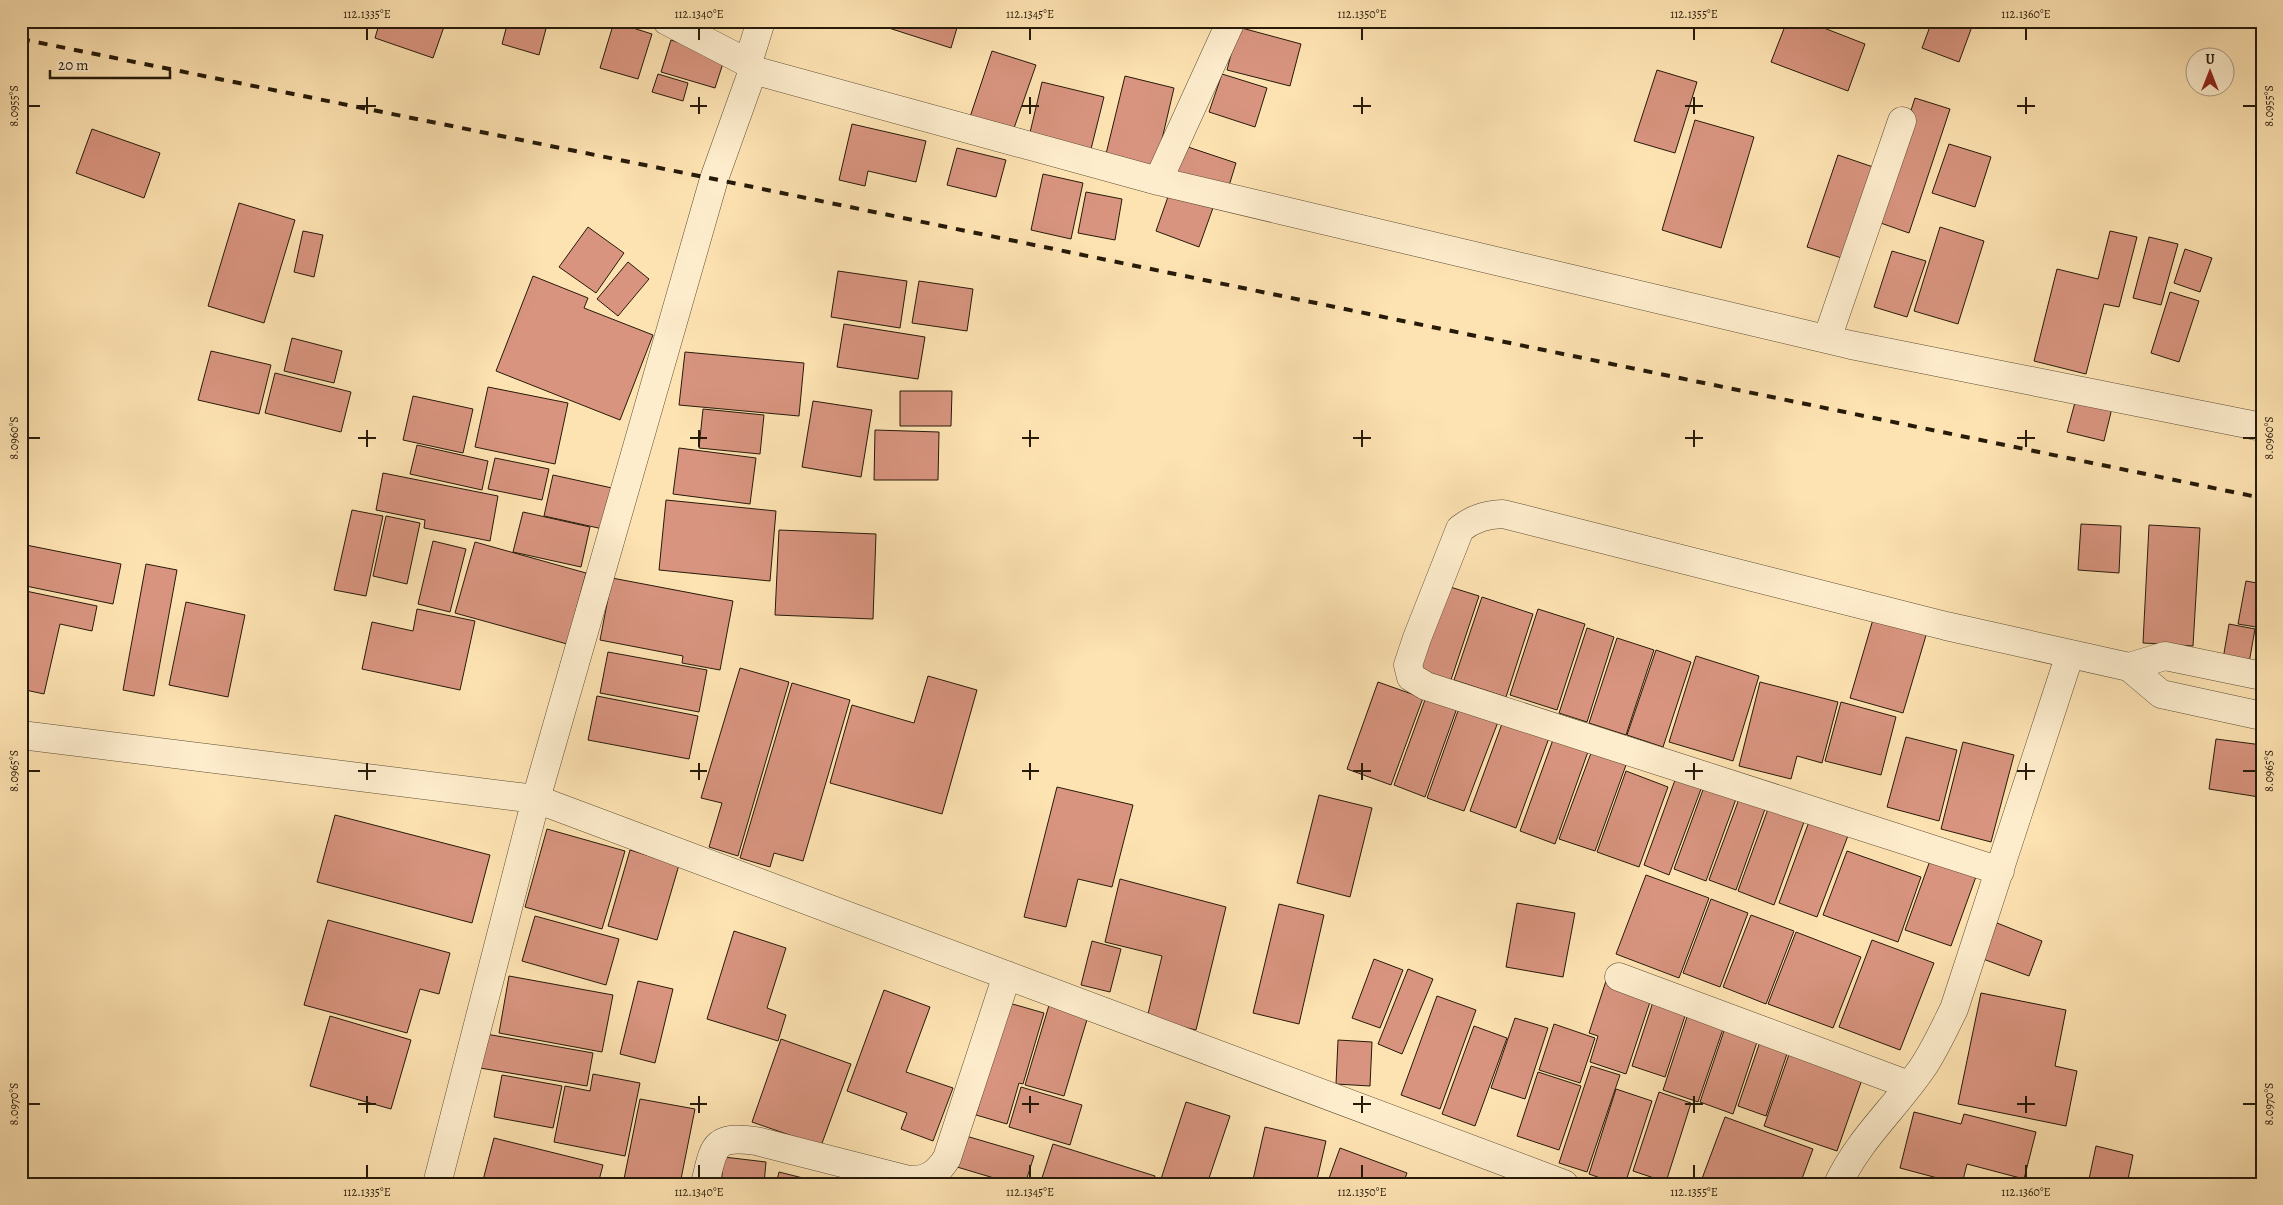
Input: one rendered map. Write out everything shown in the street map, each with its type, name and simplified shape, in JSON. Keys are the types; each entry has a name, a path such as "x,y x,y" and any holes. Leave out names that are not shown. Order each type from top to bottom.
{"street":[{"path":"667,21 751,66 1158,181 1827,339 2262,426"},
{"path":"437,1184 536,799 714,179 751,66 761,21"},
{"path":"1158,181 1230,21"},
{"path":"1827,339 1902,122"},
{"path":"2000,871 1426,686 1411,677 1408,665 1460,529 1472,520 1490,514 1503,514 1946,626 2129,667 2161,694 2262,716"},
{"path":"1838,1184 1867,1136 1909,1085 1938,1042 1954,1009 2070,654"},
{"path":"2129,667 2165,656 2262,676"},
{"path":"21,736 536,799 1564,1184"},
{"path":"705,1184 714,1149 723,1141 735,1138 756,1141 909,1180 919,1180 934,1175 942,1168 948,1158 1007,974"},
{"path":"1619,976 1909,1085"}],"building":[{"path":"380,21 446,21 433,58 375,38"},
{"path":"508,21 548,21 539,55 502,44"},
{"path":"867,21 959,21 951,48"},
{"path":"1787,21 1806,21 1865,44 1848,91 1771,62"},
{"path":"1932,21 1974,21 1959,62 1922,48"},
{"path":"614,22 652,34 638,79 600,68"},
{"path":"1238,27 1301,44 1290,86 1227,70"},
{"path":"671,40 725,57 715,88 661,72"},
{"path":"992,51 1036,65 1013,131 970,117"},
{"path":"1657,70 1697,82 1675,153 1634,141"},
{"path":"658,74 688,83 683,101 652,92"},
{"path":"1222,74 1267,88 1255,127 1209,112"},
{"path":"1125,76 1174,88 1155,169 1105,158"},
{"path":"1042,82 1104,97 1089,157 1028,141"},
{"path":"1915,98 1950,109 1909,233 1875,221"},
{"path":"1695,120 1754,137 1721,248 1662,230"},
{"path":"852,124 926,141 916,182 868,171 865,186 839,180"},
{"path":"92,129 160,153 144,198 76,173"},
{"path":"1949,144 1991,157 1975,207 1932,193"},
{"path":"1182,145 1236,163 1228,189 1173,171"},
{"path":"957,148 1006,160 996,197 947,185"},
{"path":"1838,155 1879,169 1848,260 1807,247"},
{"path":"1043,174 1083,183 1071,239 1031,230"},
{"path":"1170,191 1214,205 1199,247 1156,231"},
{"path":"1086,192 1122,199 1115,240 1078,233"},
{"path":"239,203 295,220 264,323 208,306"},
{"path":"588,227 624,253 596,293 559,267"},
{"path":"1940,227 1984,241 1958,324 1914,311"},
{"path":"303,231 323,235 314,277 294,272"},
{"path":"2110,231 2137,237 2119,307 2104,304 2086,374 2034,361 2057,269 2098,279"},
{"path":"2149,237 2178,244 2161,305 2133,298"},
{"path":"2185,249 2212,258 2200,292 2174,283"},
{"path":"1892,251 1926,261 1907,317 1874,307"},
{"path":"628,262 649,279 618,316 597,299"},
{"path":"838,271 907,281 900,328 831,317"},
{"path":"533,276 588,298 584,308 653,335 620,420 496,371"},
{"path":"919,281 973,289 967,331 912,323"},
{"path":"2170,292 2199,301 2179,362 2151,353"},
{"path":"844,324 925,337 918,379 837,367"},
{"path":"292,338 342,351 334,383 284,371"},
{"path":"211,351 271,365 259,414 198,400"},
{"path":"685,352 804,363 799,416 679,405"},
{"path":"275,373 351,392 341,432 265,413"},
{"path":"488,387 568,403 555,464 475,447"},
{"path":"900,391 952,391 951,426 900,426"},
{"path":"2077,395 2113,404 2104,441 2067,432"},
{"path":"413,396 473,409 463,453 403,440"},
{"path":"813,401 872,410 861,477 802,467"},
{"path":"703,409 764,415 760,454 699,448"},
{"path":"875,430 939,432 938,480 874,480"},
{"path":"417,445 488,461 482,490 410,474"},
{"path":"679,448 756,458 750,504 673,494"},
{"path":"495,458 549,469 542,500 488,489"},
{"path":"383,473 498,496 490,541 424,528 425,520 376,510"},
{"path":"553,475 612,488 603,529 544,516"},
{"path":"666,500 776,511 770,581 659,570"},
{"path":"352,510 383,516 366,596 334,590"},
{"path":"523,512 590,527 581,567 513,552"},
{"path":"386,516 420,523 407,584 373,576"},
{"path":"2081,524 2121,526 2119,573 2078,570"},
{"path":"2149,525 2200,528 2193,646 2143,643"},
{"path":"779,530 876,534 873,619 775,615"},
{"path":"433,541 466,549 450,612 418,604"},
{"path":"475,542 586,573 567,644 455,613"},
{"path":"21,544 121,564 113,604 21,585"},
{"path":"146,564 177,570 154,696 123,690"},
{"path":"612,578 733,601 720,670 682,663 683,656 600,640"},
{"path":"2246,581 2262,584 2262,628 2238,624"},
{"path":"1447,586 1479,596 1451,680 1419,669"},
{"path":"21,590 97,606 92,631 60,624 44,694 21,689"},
{"path":"1482,597 1533,614 1506,697 1454,680"},
{"path":"186,602 245,615 228,697 169,685"},
{"path":"417,609 475,621 460,690 362,669 372,622 413,631"},
{"path":"1538,609 1585,624 1557,710 1510,695"},
{"path":"1874,616 1927,632 1903,713 1850,698"},
{"path":"2229,624 2255,629 2249,663 2223,659"},
{"path":"1587,628 1614,637 1587,722 1559,713"},
{"path":"1617,638 1654,650 1626,735 1589,723"},
{"path":"1656,650 1691,662 1663,747 1627,735"},
{"path":"608,652 707,670 699,712 600,693"},
{"path":"1696,656 1759,676 1733,761 1669,742"},
{"path":"740,668 789,682 738,856 709,847 722,803 701,798"},
{"path":"928,676 977,690 942,814 830,783 852,705 914,723"},
{"path":"1378,682 1423,698 1391,785 1347,769"},
{"path":"1760,682 1838,702 1822,763 1797,756 1791,779 1739,766"},
{"path":"792,683 850,700 803,861 774,853 770,867 740,858"},
{"path":"597,696 698,716 689,759 588,740"},
{"path":"1426,697 1457,708 1425,797 1394,785"},
{"path":"1841,702 1896,717 1881,775 1825,761"},
{"path":"1459,708 1498,722 1464,811 1427,798"},
{"path":"1503,721 1549,738 1516,828 1470,811"},
{"path":"1554,737 1589,749 1555,844 1520,831"},
{"path":"1906,737 1957,750 1939,821 1887,807"},
{"path":"2216,739 2262,745 2259,797 2209,789"},
{"path":"1963,742 2014,755 1991,842 1941,829"},
{"path":"1591,753 1626,765 1595,851 1559,839"},
{"path":"1626,771 1668,787 1639,867 1597,852"},
{"path":"1675,780 1701,789 1669,875 1644,865"},
{"path":"1057,787 1133,805 1112,887 1078,879 1066,927 1024,917"},
{"path":"1704,787 1736,799 1706,881 1674,869"},
{"path":"1319,795 1372,808 1350,897 1297,883"},
{"path":"1739,799 1765,809 1736,890 1709,880"},
{"path":"1768,809 1804,822 1774,905 1738,891"},
{"path":"335,815 490,855 472,923 317,882"},
{"path":"1810,819 1849,833 1817,917 1779,903"},
{"path":"547,829 625,851 602,929 525,907"},
{"path":"630,850 679,865 657,940 608,926"},
{"path":"1847,851 1921,877 1898,942 1823,915"},
{"path":"1932,855 1978,871 1951,946 1905,930"},
{"path":"1646,875 1709,898 1679,978 1616,954"},
{"path":"1120,879 1226,907 1196,1030 1147,1018 1162,956 1105,942"},
{"path":"1711,899 1748,913 1720,987 1683,973"},
{"path":"1517,903 1575,913 1563,977 1506,967"},
{"path":"1279,904 1324,915 1299,1024 1253,1013"},
{"path":"1751,915 1794,931 1766,1004 1723,987"},
{"path":"535,916 619,939 606,985 522,961"},
{"path":"328,920 450,953 439,994 420,989 407,1033 304,1005"},
{"path":"1997,923 2042,941 2029,976 1983,959"},
{"path":"734,931 786,948 767,1008 786,1015 778,1041 707,1019"},
{"path":"1796,932 1861,957 1833,1028 1768,1004"},
{"path":"1872,940 1934,963 1900,1050 1839,1027"},
{"path":"1092,941 1121,949 1110,992 1081,985"},
{"path":"1374,959 1403,970 1380,1028 1352,1018"},
{"path":"1408,969 1433,979 1402,1054 1378,1044"},
{"path":"509,976 613,995 602,1052 499,1033"},
{"path":"638,981 673,989 655,1063 620,1054"},
{"path":"1606,981 1652,996 1626,1074 1590,1062 1598,1036 1589,1033"},
{"path":"884,990 930,1007 906,1072 953,1088 933,1141 901,1129 907,1113 847,1091"},
{"path":"1981,993 2066,1010 2055,1066 2077,1071 2066,1126 1958,1104"},
{"path":"1437,996 1476,1010 1440,1109 1401,1095"},
{"path":"1654,999 1687,1010 1665,1077 1632,1066"},
{"path":"1050,1002 1089,1013 1064,1096 1025,1085"},
{"path":"1009,1003 1044,1013 1023,1084 1019,1083 1007,1124 976,1115"},
{"path":"1689,1011 1725,1023 1698,1102 1663,1090"},
{"path":"330,1016 411,1040 391,1109 310,1086"},
{"path":"1515,1018 1548,1028 1525,1099 1491,1088"},
{"path":"1727,1022 1760,1033 1733,1114 1700,1102"},
{"path":"1554,1024 1595,1038 1580,1083 1539,1070"},
{"path":"1474,1026 1507,1038 1475,1126 1442,1114"},
{"path":"486,1034 593,1053 587,1086 480,1068"},
{"path":"1762,1036 1790,1045 1766,1116 1738,1106"},
{"path":"781,1039 851,1064 821,1146 752,1122"},
{"path":"1338,1040 1372,1042 1370,1086 1336,1084"},
{"path":"1792,1046 1865,1071 1837,1151 1764,1126"},
{"path":"1591,1066 1620,1075 1587,1172 1559,1163"},
{"path":"1538,1072 1581,1086 1559,1150 1517,1136"},
{"path":"593,1074 640,1083 625,1156 554,1142 565,1086 590,1091"},
{"path":"502,1075 562,1086 553,1128 494,1117"},
{"path":"1021,1087 1082,1105 1070,1145 1009,1127"},
{"path":"1616,1089 1652,1101 1625,1184 1617,1184 1589,1174"},
{"path":"1659,1092 1691,1103 1666,1182 1633,1171"},
{"path":"640,1099 695,1109 680,1184 623,1184"},
{"path":"1186,1102 1230,1116 1207,1184 1167,1184 1160,1182"},
{"path":"1914,1112 1961,1124 1964,1114 2036,1132 2024,1179 1967,1164 1962,1184 1960,1184 1900,1168"},
{"path":"1725,1117 1813,1149 1800,1184 1700,1184"},
{"path":"1265,1127 1326,1141 1316,1184 1252,1184"},
{"path":"966,1136 1034,1156 1025,1184 1014,1184 957,1167"},
{"path":"494,1138 603,1165 598,1184 482,1184"},
{"path":"1053,1144 1155,1176 1152,1184 1040,1184"},
{"path":"2096,1146 2133,1155 2127,1184 2088,1184"},
{"path":"1340,1148 1407,1173 1403,1184 1327,1184"},
{"path":"724,1157 766,1162 764,1184 721,1184"},
{"path":"779,1172 819,1182 818,1184 776,1184"}],"railway":[{"path":"21,39 714,179 2262,498"}]}
